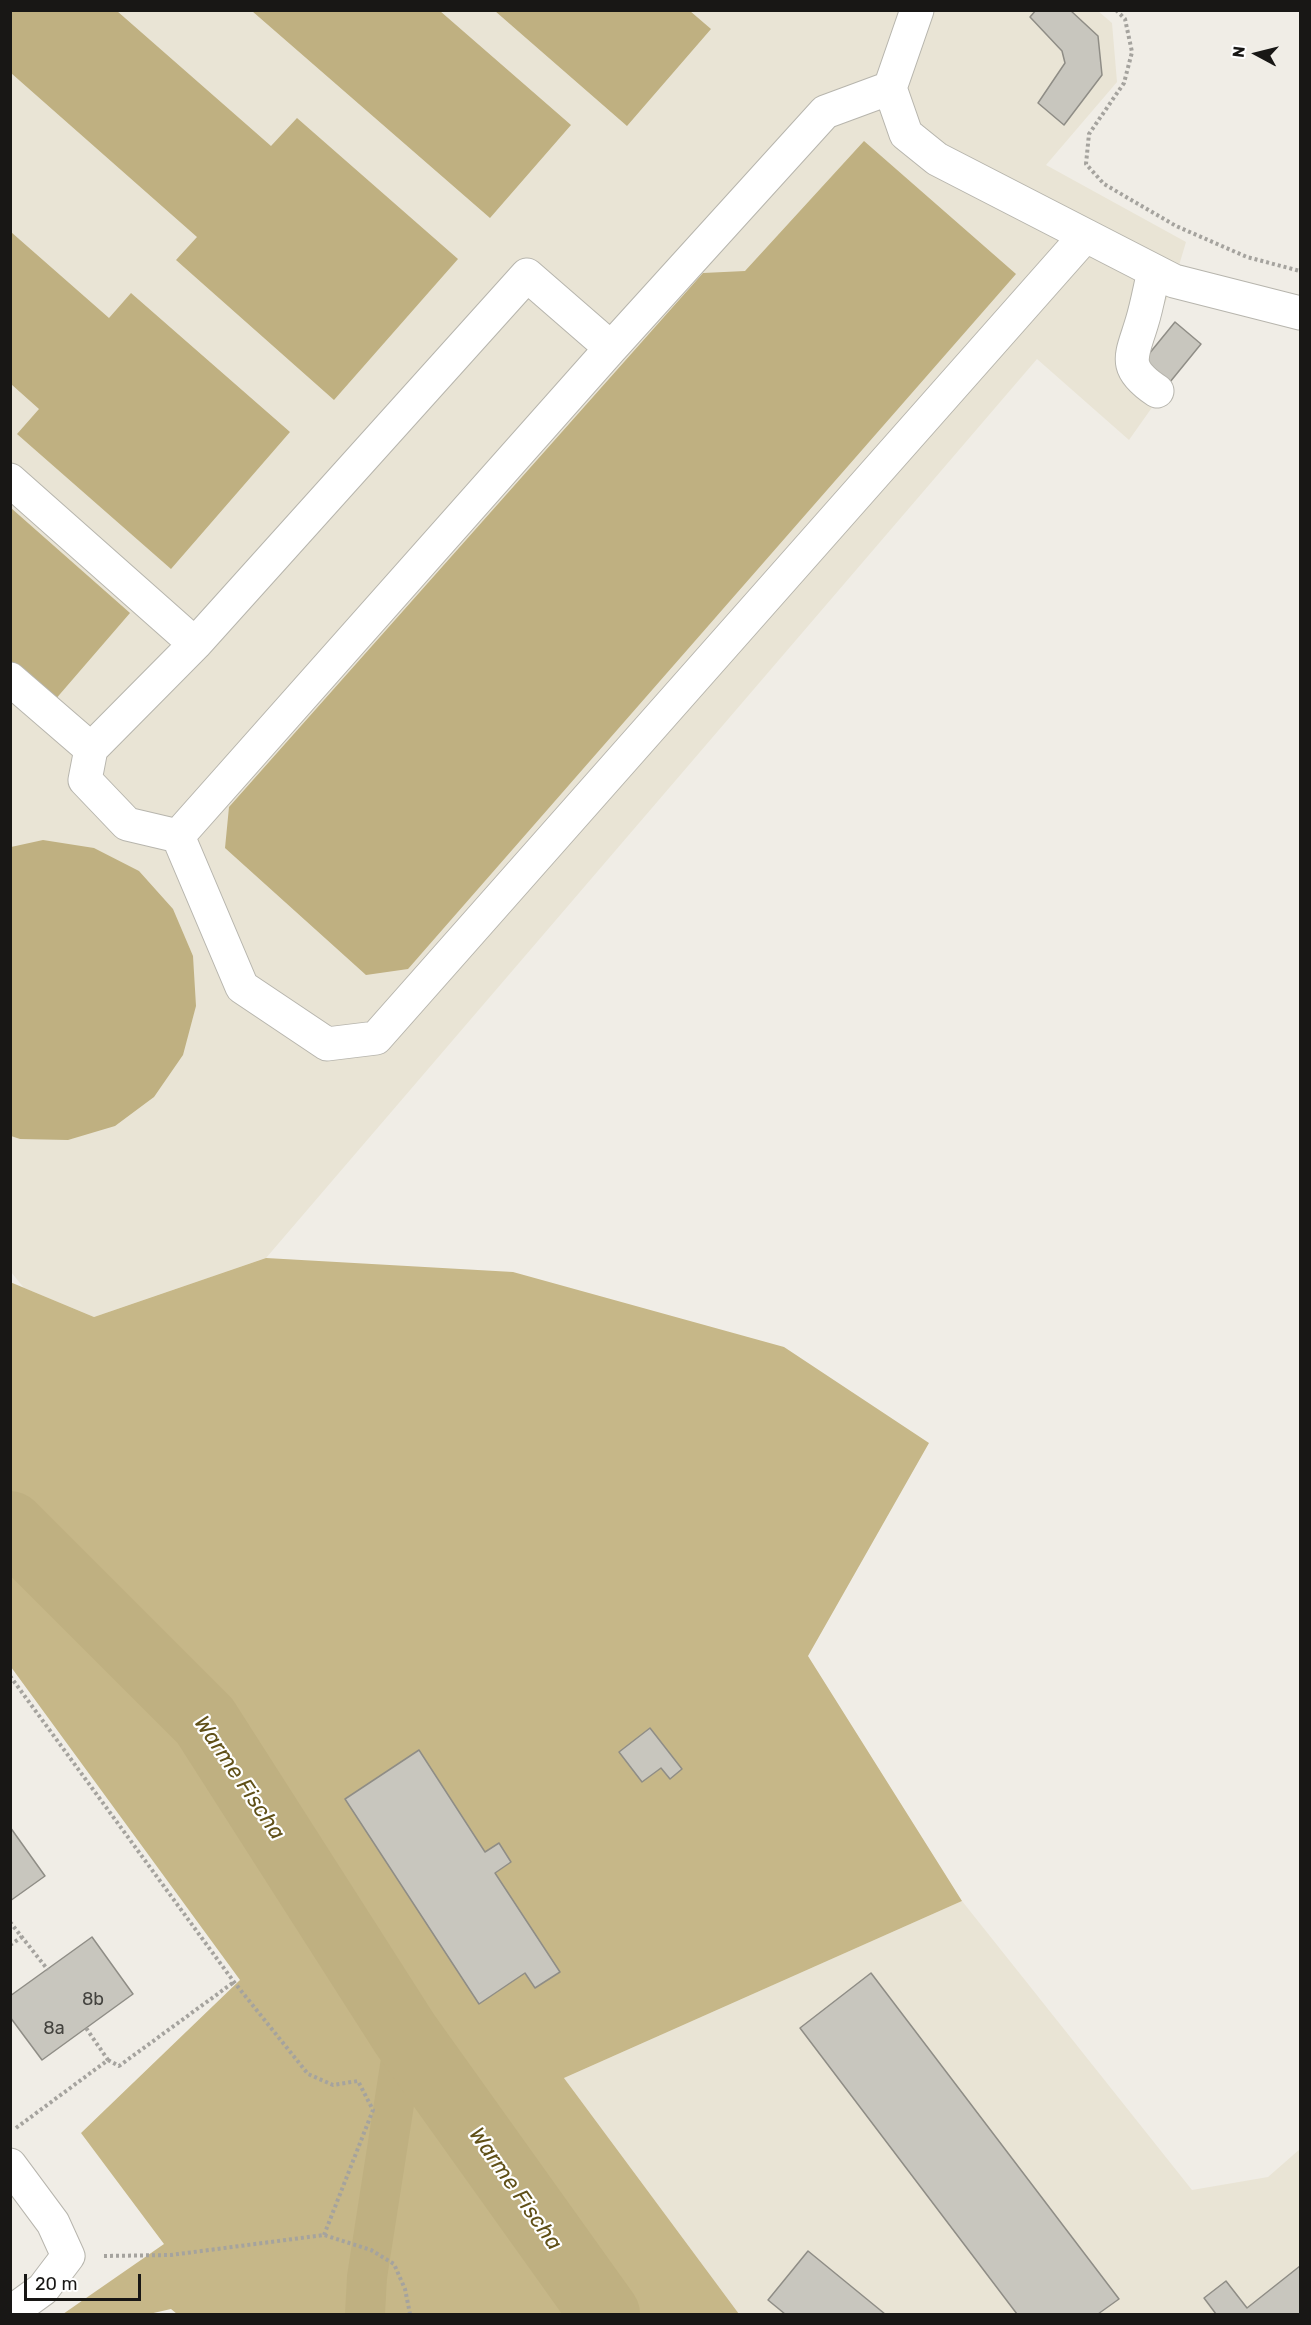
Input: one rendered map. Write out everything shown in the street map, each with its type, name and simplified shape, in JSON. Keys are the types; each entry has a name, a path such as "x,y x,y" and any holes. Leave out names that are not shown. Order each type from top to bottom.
{"street":[{"path":"917,10 890,88 906,134 937,159 1164,276 1300,313"},
{"path":"178,836 611,348 825,112 890,88"},
{"path":"178,836 242,987 327,1044 376,1038 1085,236"},
{"path":"178,836 127,824 85,780 91,750 195,644 527,275 611,348"},
{"path":"1157,391 1145,384 1133,368 1131,351 1164,276"},
{"path":"10,480 195,644"},
{"path":"10,679 91,750"},
{"path":"10,2165 53,2223 68,2256 43,2289 10,2313"}],"path":[{"path":"1116,10 1125,19 1132,52 1125,83 1089,134 1086,164 1104,184 1176,226 1247,256 1300,271"},
{"path":"10,1676 234,1982 308,2074 333,2085 358,2081 374,2109 324,2235"},
{"path":"10,1922 48,1970"},
{"path":"10,1945 22,1937"},
{"path":"86,2028 108,2060 119,2066 234,1982"},
{"path":"10,2132 108,2060"},
{"path":"68,2256 171,2255 324,2235 371,2250 394,2264 405,2289 410,2314"}],"shaded area":[{"path":"11,10 117,11 271,146 297,118 458,259 334,400 176,260 197,237 11,73"},
{"path":"10,11 1098,11 1112,23 1117,82 1046,165 1186,242 1174,282 1143,355 1170,382 1129,440 1037,359 266,1258 94,1317 24,1288 11,1272"},
{"path":"252,11 440,11 571,125 490,218"},
{"path":"495,11 690,11 711,29 627,126"},
{"path":"864,141 1016,274 408,969 366,975 225,848 229,807 703,273 745,271"},
{"path":"11,232 109,318 131,293 290,432 171,569 17,434 39,409 11,384"},
{"path":"11,508 130,613 54,701 11,663"},
{"path":"43,840 94,848 139,871 173,909 193,956 196,1006 183,1055 154,1097 115,1126 68,1140 20,1139 11,1136 11,847"},
{"path":"266,1258 513,1272 784,1347 929,1443 808,1656 962,1901 564,2078 739,2314 177,2314 171,2309 149,2314 63,2314 164,2244 81,2133 240,1980 11,1667 10,1282 94,1317"},
{"path":"962,1901 1192,2190 1268,2177 1300,2149 1300,2314 739,2314 564,2078"}],"building":[{"path":"1036,10 1070,10 1098,36 1102,75 1064,125 1038,103 1065,63 1062,51 1030,17"},
{"path":"1175,322 1201,344 1170,382 1144,360"},
{"path":"650,1728 682,1769 670,1779 661,1768 642,1782 619,1752"},
{"path":"419,1750 485,1852 499,1843 511,1862 495,1873 560,1972 535,1988 525,1973 479,2004 345,1799"},
{"path":"10,1827 45,1876 10,1901"},
{"path":"92,1937 133,1994 42,2060 10,2017 10,1996"},
{"path":"871,1973 1119,2299 1098,2314 1017,2314 800,2028"},
{"path":"808,2251 885,2314 785,2314 768,2300"},
{"path":"1300,2266 1300,2314 1216,2314 1204,2298 1226,2281 1247,2308"}],"waterway":[{"name":"Warme Fischa","path":"10,1526 205,1721 405,2034 605,2314"},
{"name":"Warme Fischa","path":"365,2314 367,2277 405,2034"}]}
